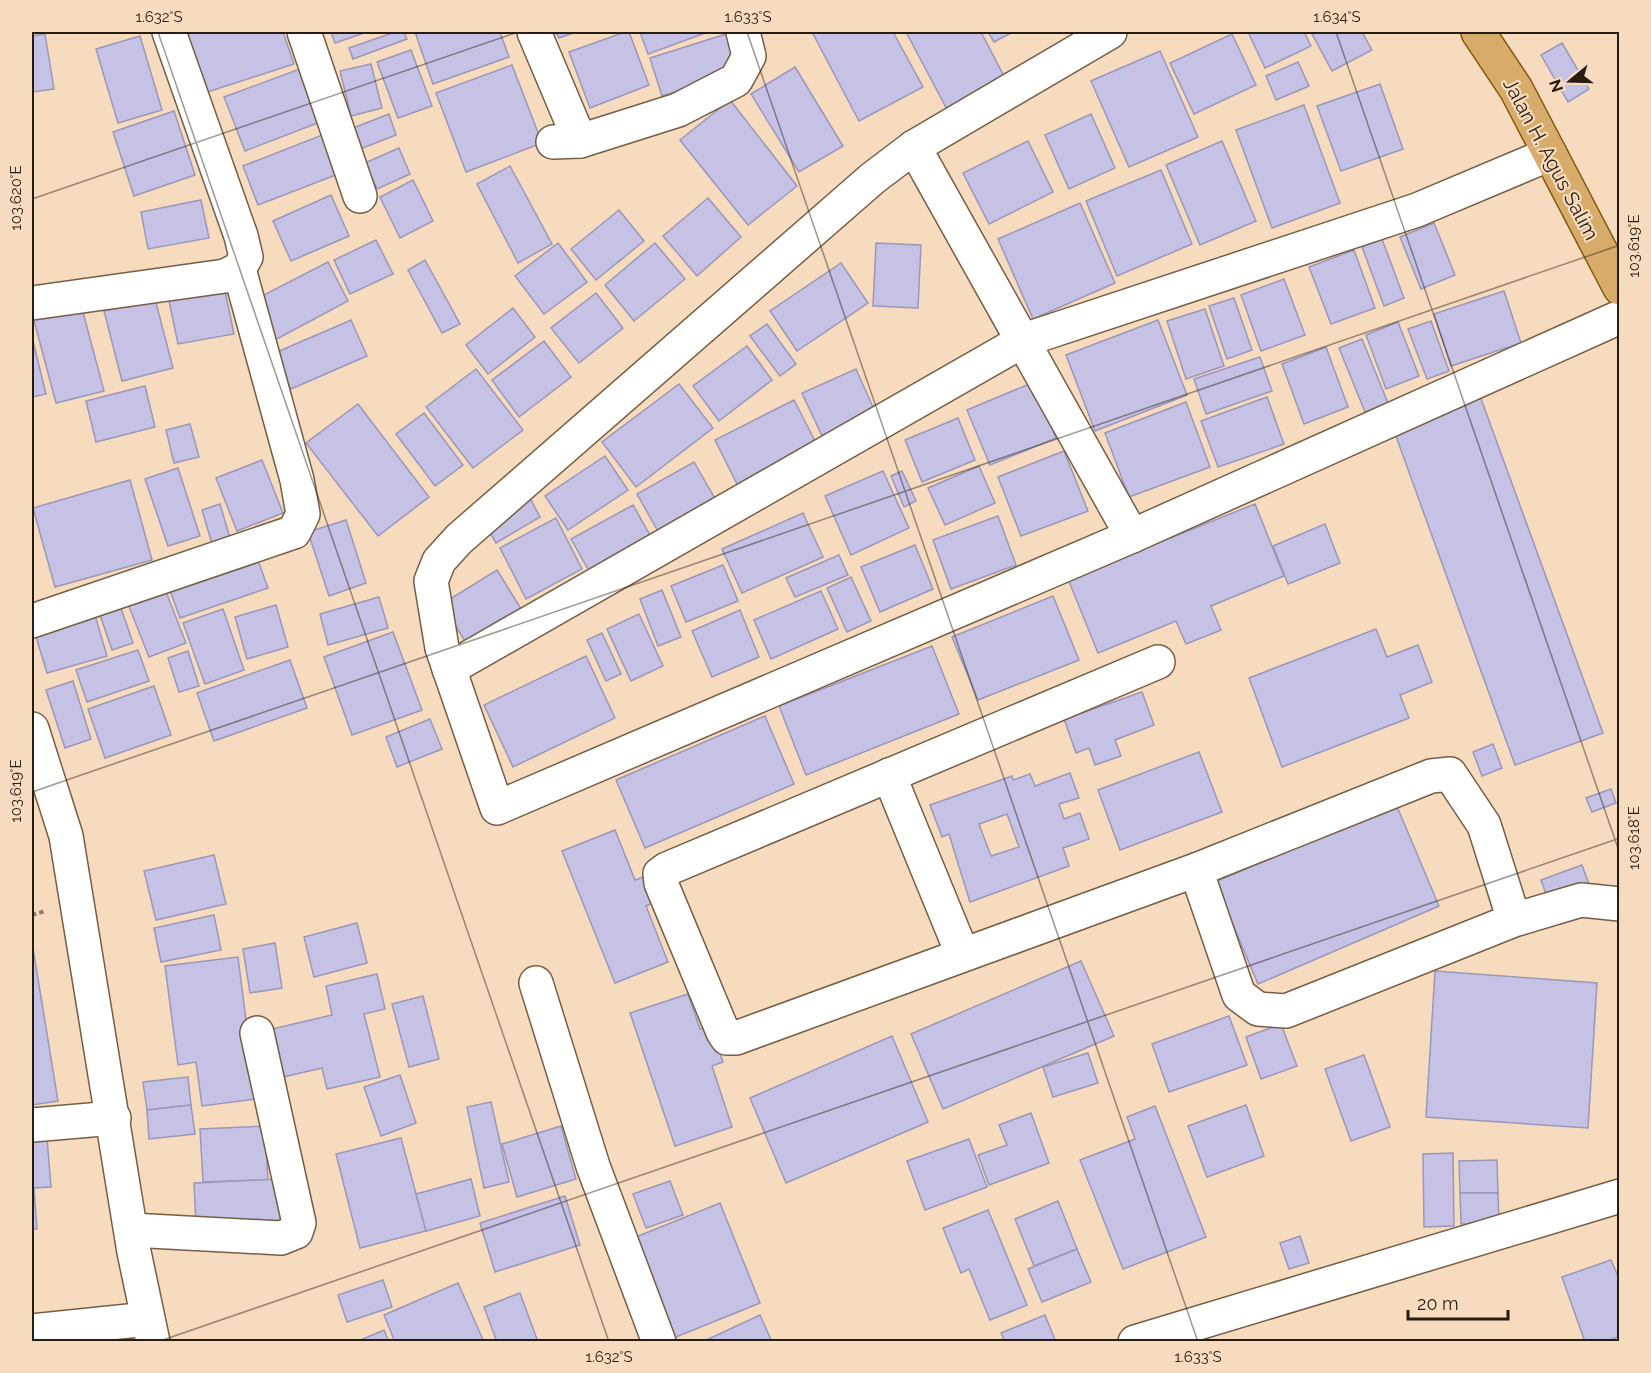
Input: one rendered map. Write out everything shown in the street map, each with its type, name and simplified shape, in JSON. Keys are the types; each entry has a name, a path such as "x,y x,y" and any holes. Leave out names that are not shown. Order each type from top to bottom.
{"main road":[{"name":"Jalan H. Agus Salim","path":"1478,32 1516,89 1620,288"}],"street":[{"path":"32,303 225,276 239,268 246,257 242,236 169,32"},
{"path":"304,32 360,195"},
{"path":"534,32 567,142 678,110 736,80 749,56 743,32"},
{"path":"1110,32 914,147 873,178 459,538 439,561 431,581 442,648 497,808 1132,536 1620,317"},
{"path":"914,147 1132,536"},
{"path":"449,669 1024,340 1417,210 1550,154"},
{"path":"32,621 294,532 303,514 297,480 239,268"},
{"path":"1158,662 667,869 660,874 666,894 727,1038 736,1038 962,953 1196,870 1431,776 1450,774 1484,825 1514,920"},
{"path":"32,729 38,773 66,836 131,1230 151,1330 32,1331"},
{"path":"889,775 962,953"},
{"path":"1196,870 1239,995 1257,1009 1286,1011 1514,920 1581,900 1620,904"},
{"path":"536,982 593,1166 659,1341"},
{"path":"131,1230 281,1238 296,1232 299,1223 257,1033"},
{"path":"32,1125 114,1118"},
{"path":"1135,1341 1620,1196"}],"building":[{"path":"176,32 283,32 294,64 198,95"},
{"path":"331,32 367,32 335,43"},
{"path":"395,32 404,32 407,39 353,59 349,48"},
{"path":"415,32 500,32 509,57 433,84"},
{"path":"556,32 576,32 559,38"},
{"path":"629,32 649,85 590,108 569,52"},
{"path":"640,32 708,32 648,54"},
{"path":"812,32 893,32 923,87 859,121"},
{"path":"906,32 981,32 1007,82 949,113"},
{"path":"988,32 1013,32 994,42"},
{"path":"1248,32 1304,32 1311,46 1265,68"},
{"path":"1311,32 1362,32 1372,50 1332,71"},
{"path":"45,34 54,89 32,92 32,36"},
{"path":"726,34 738,72 662,96 650,58"},
{"path":"1232,34 1256,85 1194,114 1170,63"},
{"path":"140,36 162,110 118,123 96,49"},
{"path":"1562,43 1589,89 1568,102 1541,55"},
{"path":"411,50 432,106 398,118 377,62"},
{"path":"1160,51 1198,137 1129,167 1091,81"},
{"path":"1298,62 1309,86 1276,100 1266,76"},
{"path":"371,64 382,108 351,116 340,71"},
{"path":"512,65 542,143 466,172 436,93"},
{"path":"308,66 328,119 245,151 224,97"},
{"path":"795,67 843,146 799,172 751,94"},
{"path":"1380,84 1403,149 1341,171 1317,106"},
{"path":"730,100 797,186 748,225 680,140"},
{"path":"1304,105 1340,203 1272,228 1236,130"},
{"path":"174,111 195,175 134,196 113,132"},
{"path":"389,114 396,135 360,149 353,128"},
{"path":"1091,114 1115,168 1069,189 1045,135"},
{"path":"330,132 346,171 258,205 243,166"},
{"path":"1028,141 1053,192 989,224 963,173"},
{"path":"1222,141 1256,221 1200,245 1166,165"},
{"path":"399,148 410,174 377,189 365,163"},
{"path":"510,166 552,244 518,263 477,184"},
{"path":"1161,170 1192,244 1117,276 1086,201"},
{"path":"413,180 433,221 400,238 380,197"},
{"path":"331,195 349,236 291,261 273,221"},
{"path":"708,198 741,237 697,276 663,236"},
{"path":"201,200 209,238 148,249 141,212"},
{"path":"1080,203 1115,283 1033,319 998,239"},
{"path":"619,210 644,241 596,280 571,249"},
{"path":"1434,223 1455,275 1421,289 1400,237"},
{"path":"1382,239 1404,298 1384,306 1362,247"},
{"path":"376,240 393,274 350,294 334,260"},
{"path":"558,243 587,282 544,314 515,276"},
{"path":"655,243 685,279 634,321 605,285"},
{"path":"876,243 921,245 918,308 873,306"},
{"path":"1354,250 1375,308 1331,324 1309,267"},
{"path":"425,260 460,324 442,333 408,270"},
{"path":"328,262 348,301 275,340 254,300"},
{"path":"841,263 868,303 797,351 770,311"},
{"path":"1284,279 1305,335 1261,351 1241,295"},
{"path":"224,286 234,334 178,344 168,296"},
{"path":"1504,291 1521,343 1451,366 1434,314"},
{"path":"596,293 623,328 579,363 551,328"},
{"path":"1234,298 1252,350 1227,359 1209,306"},
{"path":"155,299 173,368 122,381 104,311"},
{"path":"80,301 104,391 56,403 32,313"},
{"path":"513,308 535,337 488,374 466,345"},
{"path":"1205,309 1224,366 1186,379 1167,321"},
{"path":"351,320 367,356 291,389 275,353"},
{"path":"1158,320 1187,395 1095,431 1066,355"},
{"path":"1431,321 1449,371 1427,379 1408,329"},
{"path":"1398,322 1419,376 1386,389 1366,335"},
{"path":"767,324 796,364 780,376 750,336"},
{"path":"32,337 46,394 32,397"},
{"path":"1362,339 1388,403 1365,412 1339,348"},
{"path":"544,341 571,377 519,417 492,380"},
{"path":"747,346 772,380 719,421 693,386"},
{"path":"1326,347 1348,407 1304,424 1282,364"},
{"path":"1260,357 1272,391 1206,414 1194,379"},
{"path":"476,369 523,430 473,468 426,407"},
{"path":"856,369 877,416 824,440 802,393"},
{"path":"1034,382 1056,438 990,465 967,410"},
{"path":"679,384 713,428 636,487 602,442"},
{"path":"145,386 155,427 96,442 86,401"},
{"path":"1480,396 1603,733 1515,765 1393,428"},
{"path":"1267,397 1284,444 1218,467 1201,421"},
{"path":"794,400 818,447 739,488 715,440"},
{"path":"1186,402 1210,467 1129,497 1105,433"},
{"path":"358,404 429,497 378,536 306,443"},
{"path":"424,413 463,465 435,486 396,434"},
{"path":"958,418 975,460 922,482 905,440"},
{"path":"190,424 199,457 174,463 166,430"},
{"path":"1064,451 1088,511 1021,536 998,477"},
{"path":"605,456 628,490 568,530 545,496"},
{"path":"262,460 283,513 237,531 216,478"},
{"path":"694,462 717,502 660,535 637,494"},
{"path":"979,466 995,503 945,525 928,488"},
{"path":"178,468 200,536 168,546 145,479"},
{"path":"883,471 909,528 851,555 825,496"},
{"path":"902,471 916,501 904,507 891,476"},
{"path":"130,480 152,560 55,587 33,508"},
{"path":"530,498 540,517 496,543 485,524"},
{"path":"220,504 230,538 212,544 202,510"},
{"path":"1255,504 1284,576 1211,606 1221,630 1186,644 1176,621 1098,653 1068,579"},
{"path":"633,505 655,544 593,578 571,539"},
{"path":"803,513 823,557 742,593 722,549"},
{"path":"998,516 1016,565 951,589 933,540"},
{"path":"556,518 582,569 526,599 500,548"},
{"path":"346,520 366,583 329,596 308,532"},
{"path":"1325,524 1340,563 1288,584 1273,546"},
{"path":"915,545 933,589 880,612 861,567"},
{"path":"255,552 268,588 180,618 167,582"},
{"path":"839,555 848,575 795,597 786,578"},
{"path":"723,565 738,601 686,622 671,586"},
{"path":"497,570 523,612 468,646 442,604"},
{"path":"851,577 871,621 847,632 827,588"},
{"path":"163,584 186,643 149,657 126,599"},
{"path":"662,590 681,637 658,646 640,599"},
{"path":"821,591 838,629 771,659 754,620"},
{"path":"1053,596 1079,660 978,700 952,637"},
{"path":"379,597 388,628 328,645 320,614"},
{"path":"120,605 133,643 112,650 99,612"},
{"path":"276,605 288,647 247,659 235,617"},
{"path":"223,609 244,670 205,684 183,623"},
{"path":"740,610 759,657 712,677 692,631"},
{"path":"94,612 107,656 47,673 34,630"},
{"path":"639,614 663,666 631,681 607,629"},
{"path":"1376,629 1387,657 1418,645 1432,682 1400,695 1409,718 1282,767 1249,678"},
{"path":"393,632 422,710 352,735 324,657"},
{"path":"602,633 621,674 606,681 587,640"},
{"path":"932,646 959,714 806,775 779,706"},
{"path":"138,650 149,681 87,702 76,670"},
{"path":"188,651 199,686 179,692 168,658"},
{"path":"586,656 615,718 513,767 484,705"},
{"path":"290,660 307,708 214,741 197,693"},
{"path":"73,681 91,739 65,748 46,690"},
{"path":"154,686 171,735 105,758 88,709"},
{"path":"1142,692 1154,725 1115,740 1121,756 1095,765 1089,748 1076,753 1064,719"},
{"path":"765,716 794,784 645,848 616,780"},
{"path":"430,719 442,749 397,767 386,737"},
{"path":"1493,744 1502,768 1482,776 1473,752"},
{"path":"1199,752 1222,812 1120,850 1098,790"},
{"path":"1070,773 1079,798 1059,804 1064,819 1080,813 1089,839 1063,848 1069,866 970,902 949,834 942,837 930,805 1012,776 1013,780 1030,774 1035,786","holes":["1007,814 1019,847 991,856 979,824"]},
{"path":"1611,789 1616,803 1592,812 1586,798"},
{"path":"1396,804 1439,906 1258,984 1215,882"},
{"path":"615,830 635,880 649,875 659,900 646,906 668,962 615,983 562,851"},
{"path":"214,855 226,904 156,920 144,871"},
{"path":"1582,865 1591,890 1550,905 1541,880"},
{"path":"214,915 221,950 161,962 154,928"},
{"path":"357,923 367,963 314,977 304,937"},
{"path":"32,942 58,1101 32,1105"},
{"path":"275,943 282,988 250,993 243,949"},
{"path":"238,957 256,1099 202,1106 196,1062 178,1065 165,966"},
{"path":"1081,961 1114,1036 943,1109 911,1034"},
{"path":"1435,971 1597,983 1588,1128 1426,1117"},
{"path":"377,974 385,1009 364,1014 380,1077 327,1089 322,1068 283,1077 272,1029 332,1015 326,986"},
{"path":"688,994 700,1029 711,1026 723,1062 712,1066 732,1127 675,1146 630,1013"},
{"path":"423,996 439,1059 409,1067 392,1004"},
{"path":"1229,1016 1247,1065 1169,1092 1152,1044"},
{"path":"1281,1024 1297,1066 1261,1079 1246,1037"},
{"path":"892,1036 928,1122 786,1183 750,1098"},
{"path":"1088,1053 1098,1083 1053,1097 1043,1067"},
{"path":"1364,1055 1390,1127 1351,1141 1325,1069"},
{"path":"400,1075 416,1123 381,1136 364,1087"},
{"path":"188,1077 191,1105 147,1110 143,1082"},
{"path":"491,1102 509,1182 484,1188 467,1107"},
{"path":"191,1105 195,1134 149,1139 147,1110"},
{"path":"1246,1105 1264,1156 1207,1177 1188,1126"},
{"path":"1155,1106 1206,1237 1123,1269 1080,1160 1135,1139 1127,1117"},
{"path":"1031,1113 1049,1163 989,1185 978,1155 1007,1145 999,1125"},
{"path":"265,1126 268,1180 203,1182 200,1129"},
{"path":"561,1126 576,1179 517,1197 502,1144"},
{"path":"47,1138 51,1187 34,1188 37,1229 32,1229 32,1140"},
{"path":"401,1138 426,1231 360,1248 336,1154"},
{"path":"969,1139 987,1187 925,1210 907,1161"},
{"path":"1453,1153 1454,1226 1424,1227 1423,1154"},
{"path":"1497,1160 1498,1193 1460,1193 1459,1161"},
{"path":"279,1179 281,1222 196,1225 194,1183"},
{"path":"471,1179 480,1216 426,1231 416,1194"},
{"path":"670,1181 683,1215 646,1228 633,1194"},
{"path":"1460,1193 1498,1193 1499,1223 1461,1224"},
{"path":"565,1196 580,1245 495,1272 480,1223"},
{"path":"1058,1201 1077,1249 1034,1266 1015,1219"},
{"path":"720,1203 760,1303 671,1339 631,1239"},
{"path":"988,1210 1027,1305 990,1320 969,1269 961,1273 943,1228"},
{"path":"1300,1236 1309,1263 1289,1269 1280,1243"},
{"path":"1077,1249 1091,1282 1042,1302 1028,1269"},
{"path":"1611,1260 1620,1281 1620,1336 1605,1342 1585,1342 1562,1277"},
{"path":"383,1280 392,1307 347,1322 338,1295"},
{"path":"458,1283 484,1342 395,1342 384,1315"},
{"path":"520,1293 538,1342 497,1342 484,1307"},
{"path":"760,1315 772,1342 702,1342"},
{"path":"1045,1315 1056,1342 1005,1342 1001,1333"},
{"path":"384,1330 389,1342 356,1342"}]}
